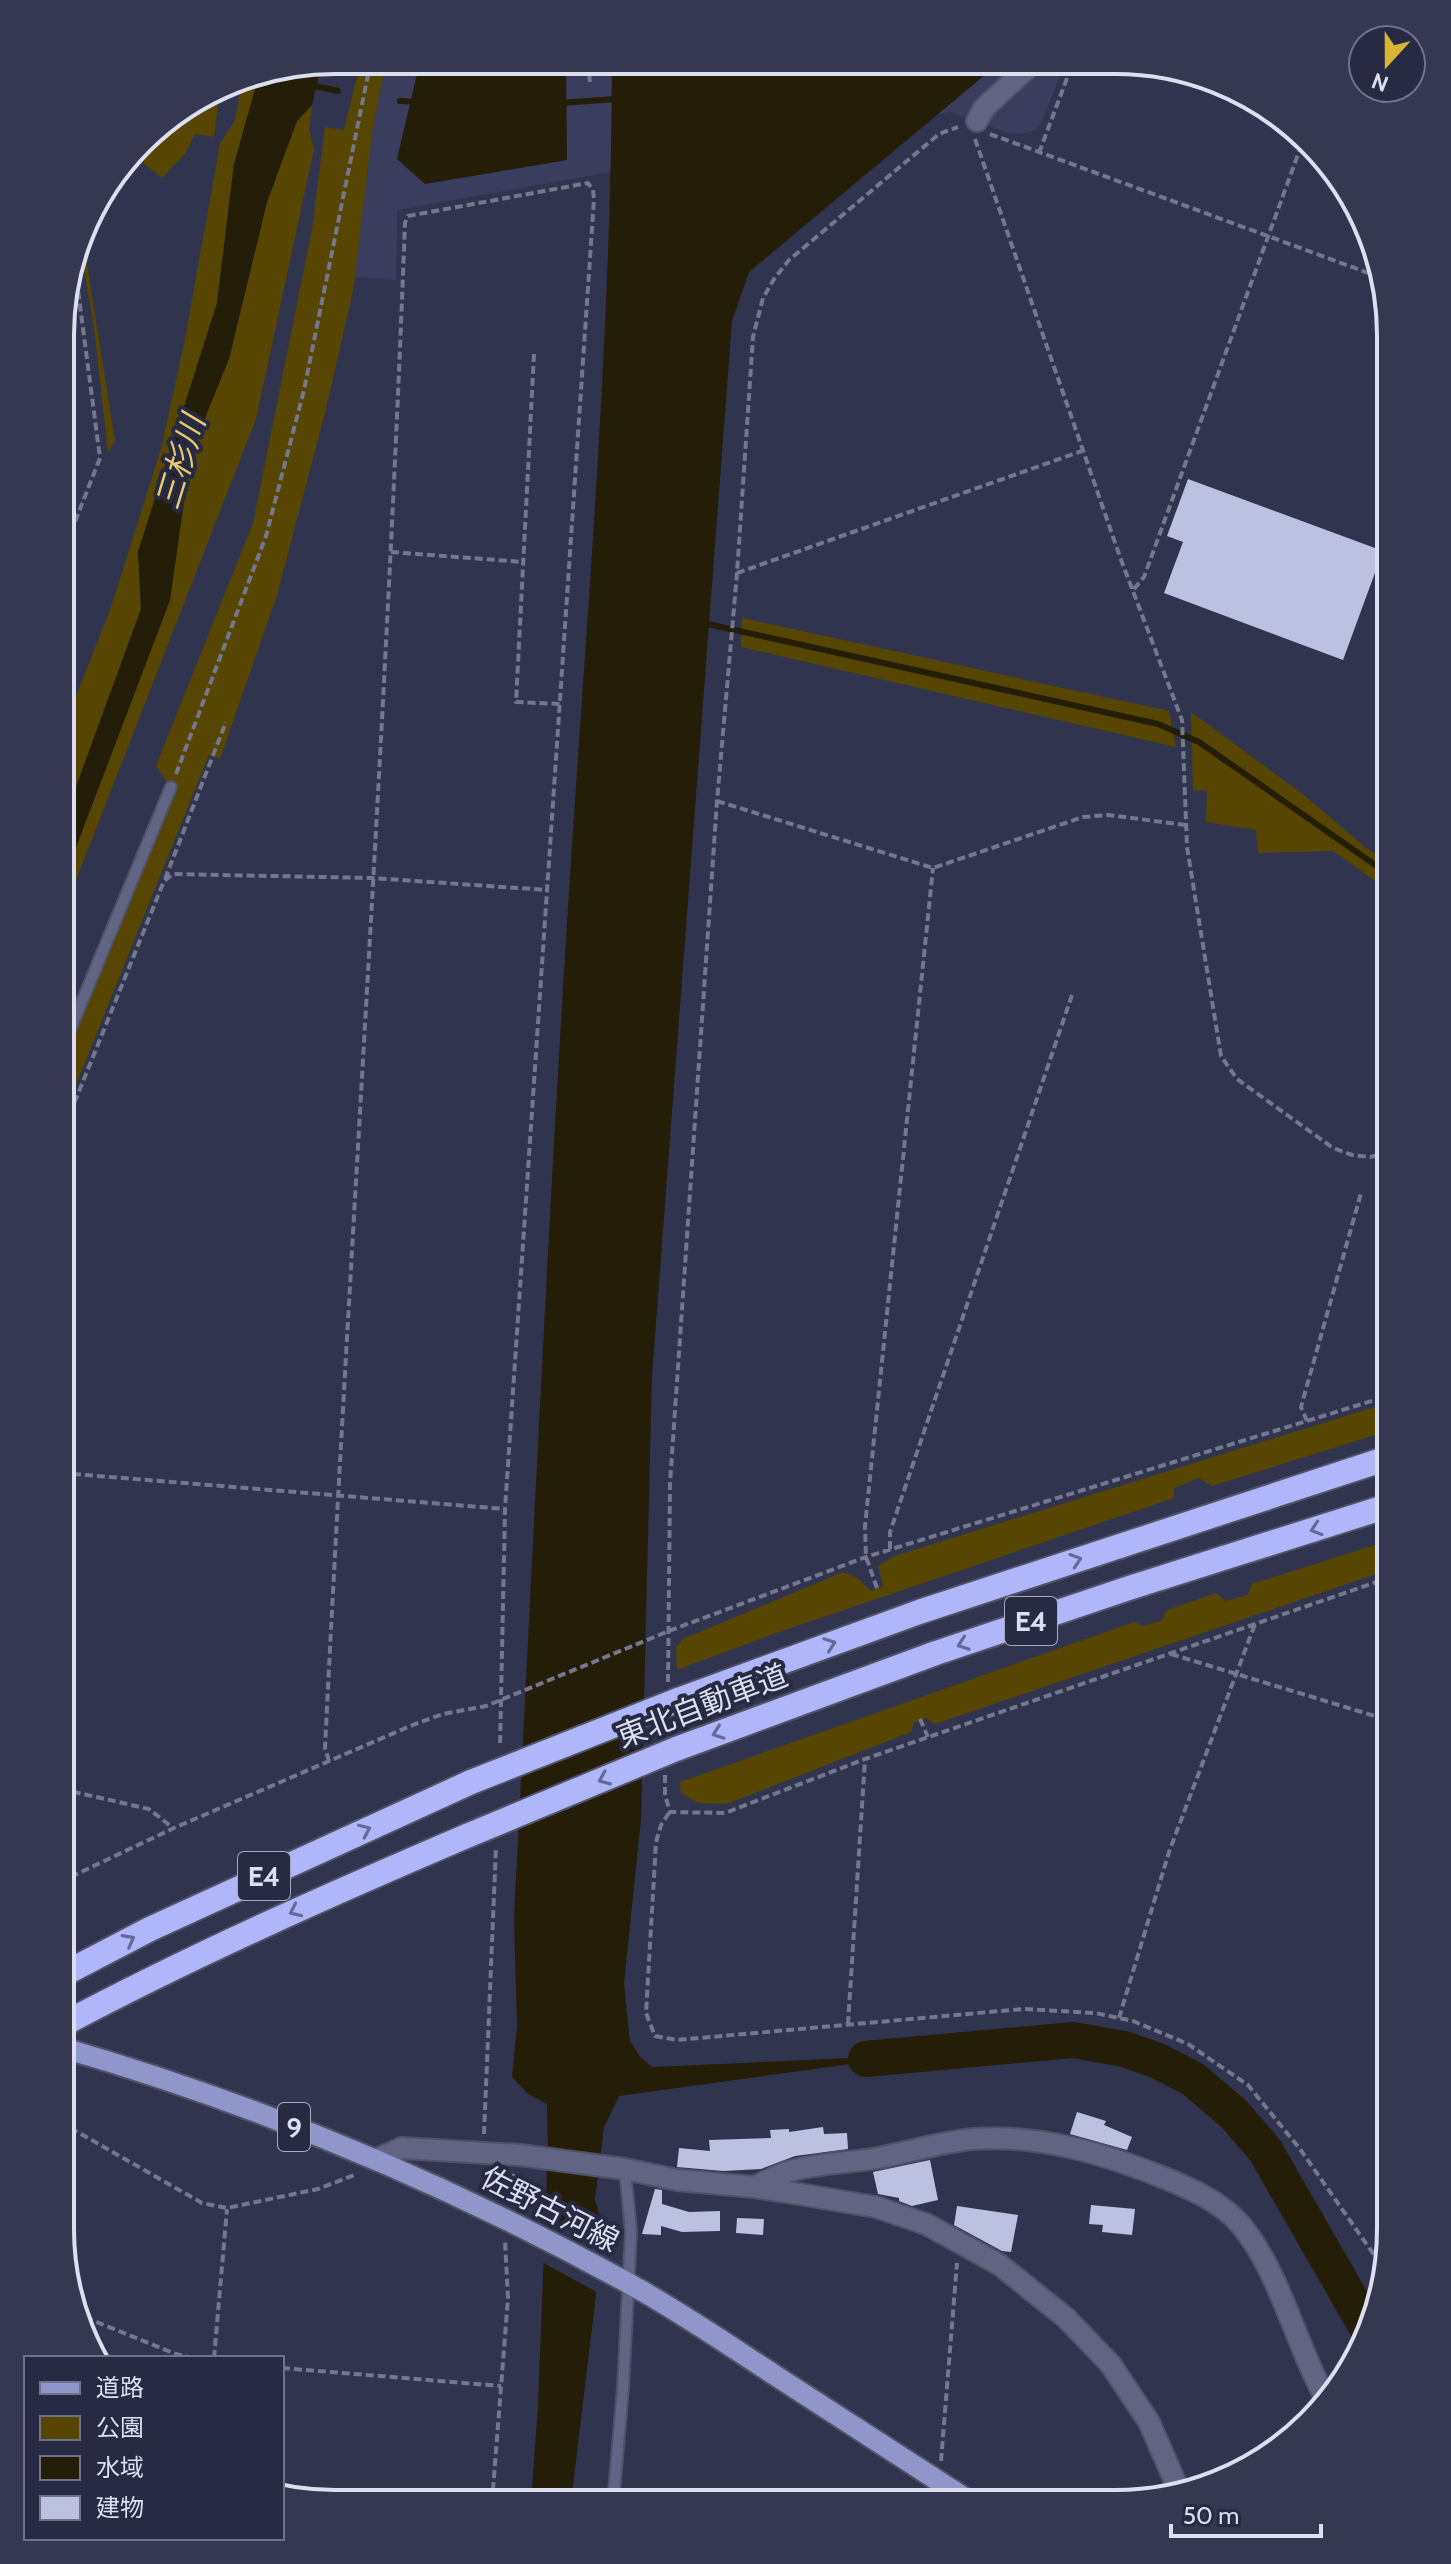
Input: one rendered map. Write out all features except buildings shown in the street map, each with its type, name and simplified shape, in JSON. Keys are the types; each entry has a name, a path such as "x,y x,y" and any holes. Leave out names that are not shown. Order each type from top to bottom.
{"highway":[{"name":"東北自動車道","path":"74,1969 150,1929 471,1782 673,1695 1376,1462"},
{"name":"東北自動車道","path":"74,2019 327,1896 469,1835 936,1653 1376,1510"}],"main road":[{"name":"佐野古河線","path":"74,2052 190,2089 375,2160 513,2222 712,2334 952,2490"}],"street":[{"path":"976,128 984,108 1021,74"},
{"path":"754,2187 788,2172 971,2139 1012,2138 1054,2144 1141,2169 1215,2203 1238,2221 1256,2245 1273,2279 1300,2348 1321,2390"},
{"path":"375,2160 402,2148 520,2155 876,2207 926,2224 1000,2265 1066,2318 1111,2365 1149,2422 1176,2483"}],"lane":[{"path":"74,1021 171,787"},
{"path":"613,2490 619,2279 631,2232 625,2169"}],"path":[{"path":"171,787 266,536 304,390 368,74"},
{"path":"589,74 590,83"},
{"path":"1039,153 1069,74"},
{"path":"673,1695 669,1631 670,1483 753,337 763,298 789,260 939,134 955,127 976,128 1369,273"},
{"path":"976,128 975,143 1120,557 1182,720 1186,825 1221,1056 1237,1079 1333,1148 1352,1155 1377,1155"},
{"path":"1134,589 1144,577 1299,150"},
{"path":"329,1761 325,1748 391,552 405,223 408,216 588,183 594,199 505,1509 499,1761"},
{"path":"74,524 100,458 78,291"},
{"path":"534,354 516,702 560,704"},
{"path":"737,573 1083,450"},
{"path":"391,552 523,562"},
{"path":"74,1104 226,722"},
{"path":"717,801 933,868 1083,817 1108,815 1186,825"},
{"path":"877,1588 866,1557 865,1526 933,868"},
{"path":"164,881 173,874 372,878 547,890"},
{"path":"890,1549 890,1532 1072,995"},
{"path":"1307,1421 1301,1407 1361,1193"},
{"path":"74,1875 174,1828 429,1719 486,1706 669,1631 866,1557 1376,1400"},
{"path":"74,1474 505,1509"},
{"path":"670,1812 725,1813 865,1759 1376,1582"},
{"path":"1119,2018 1169,1852 1255,1624"},
{"path":"1169,1654 1376,1716"},
{"path":"920,1719 928,1737"},
{"path":"670,1812 665,1795 671,1757"},
{"path":"847,2025 865,1759"},
{"path":"74,1792 149,1809 174,1828"},
{"path":"670,1812 661,1825 656,1842 646,2013 655,2036 677,2040 1023,2009 1056,2009 1119,2018 1188,2044 1248,2085 1300,2149 1375,2256"},
{"path":"483,2153 496,1839"},
{"path":"74,2130 202,2203 227,2208 318,2189 351,2178 375,2160"},
{"path":"493,2490 513,2222 510,2190 520,2155"},
{"path":"214,2356 227,2208"},
{"path":"941,2453 958,2240"},
{"path":"90,2320 184,2356"},
{"path":"284,2368 501,2386"}],"shaded area":[{"path":"384,74 1061,74 1042,122 1037,129 1027,133 1011,134 951,112 397,210 396,280 354,277 373,126"}],"green space":[{"path":"358,74 384,74 373,126 353,291 325,413 277,595 220,759 209,755 74,1090 74,1037 171,788 156,766 253,523 312,229 325,127 344,130"},
{"path":"256,87 234,164 217,303 138,552 141,609 74,792 74,701 110,610 161,449 185,339 220,144 235,120 240,93"},
{"path":"218,101 214,137 195,134 185,154 162,178 141,161 176,128"},
{"path":"312,105 309,129 314,149 256,419 74,885 74,852 170,600 191,452 229,359 267,202 297,121"},
{"path":"86,258 115,441 108,452 93,320 83,267"},
{"path":"742,618 1169,711 1176,747 741,647"},
{"path":"1191,712 1304,795 1377,855 1377,882 1333,851 1258,853 1256,830 1206,822 1207,791 1193,790"},
{"path":"1376,1407 1376,1435 1212,1486 1199,1478 1174,1488 1174,1498 779,1632 677,1670 676,1648 683,1639 843,1572 856,1577 871,1591 883,1586 878,1566 894,1556"},
{"path":"1376,1545 1376,1574 935,1724 926,1718 914,1722 911,1732 727,1804 698,1803 681,1793 680,1782 1134,1622 1143,1626 1161,1621 1167,1610 1216,1593 1226,1601 1247,1595 1252,1584"}],"water":[{"path":"417,74 566,74 567,160 425,184 397,159"},
{"path":"612,74 986,74 749,272 732,321 652,1376 641,1819 624,1984 630,2041 640,2057 652,2067 916,2055 619,2096 604,2127 595,2200 604,2229 572,2490 532,2490 538,2406 547,2104 528,2094 512,2077 517,2026 514,1916 559,1060 602,390"},
{"name":"三杉川","path":"319,75 312,105 297,121 267,202 229,359 191,452 170,600 74,852 74,792 141,609 138,552 217,303 234,164 256,87 284,79"}],"pier":[{"path":"541,2214 606,2247 600,2294 540,2261"}],"waterway":[{"path":"311,85 338,91"},
{"path":"560,103 616,99"},
{"path":"400,101 417,102"},
{"path":"703,623 1158,724 1199,742 1377,866"},
{"path":"866,2059 1073,2040 1124,2049 1156,2060 1193,2079 1234,2114 1265,2150 1361,2318"}]}
